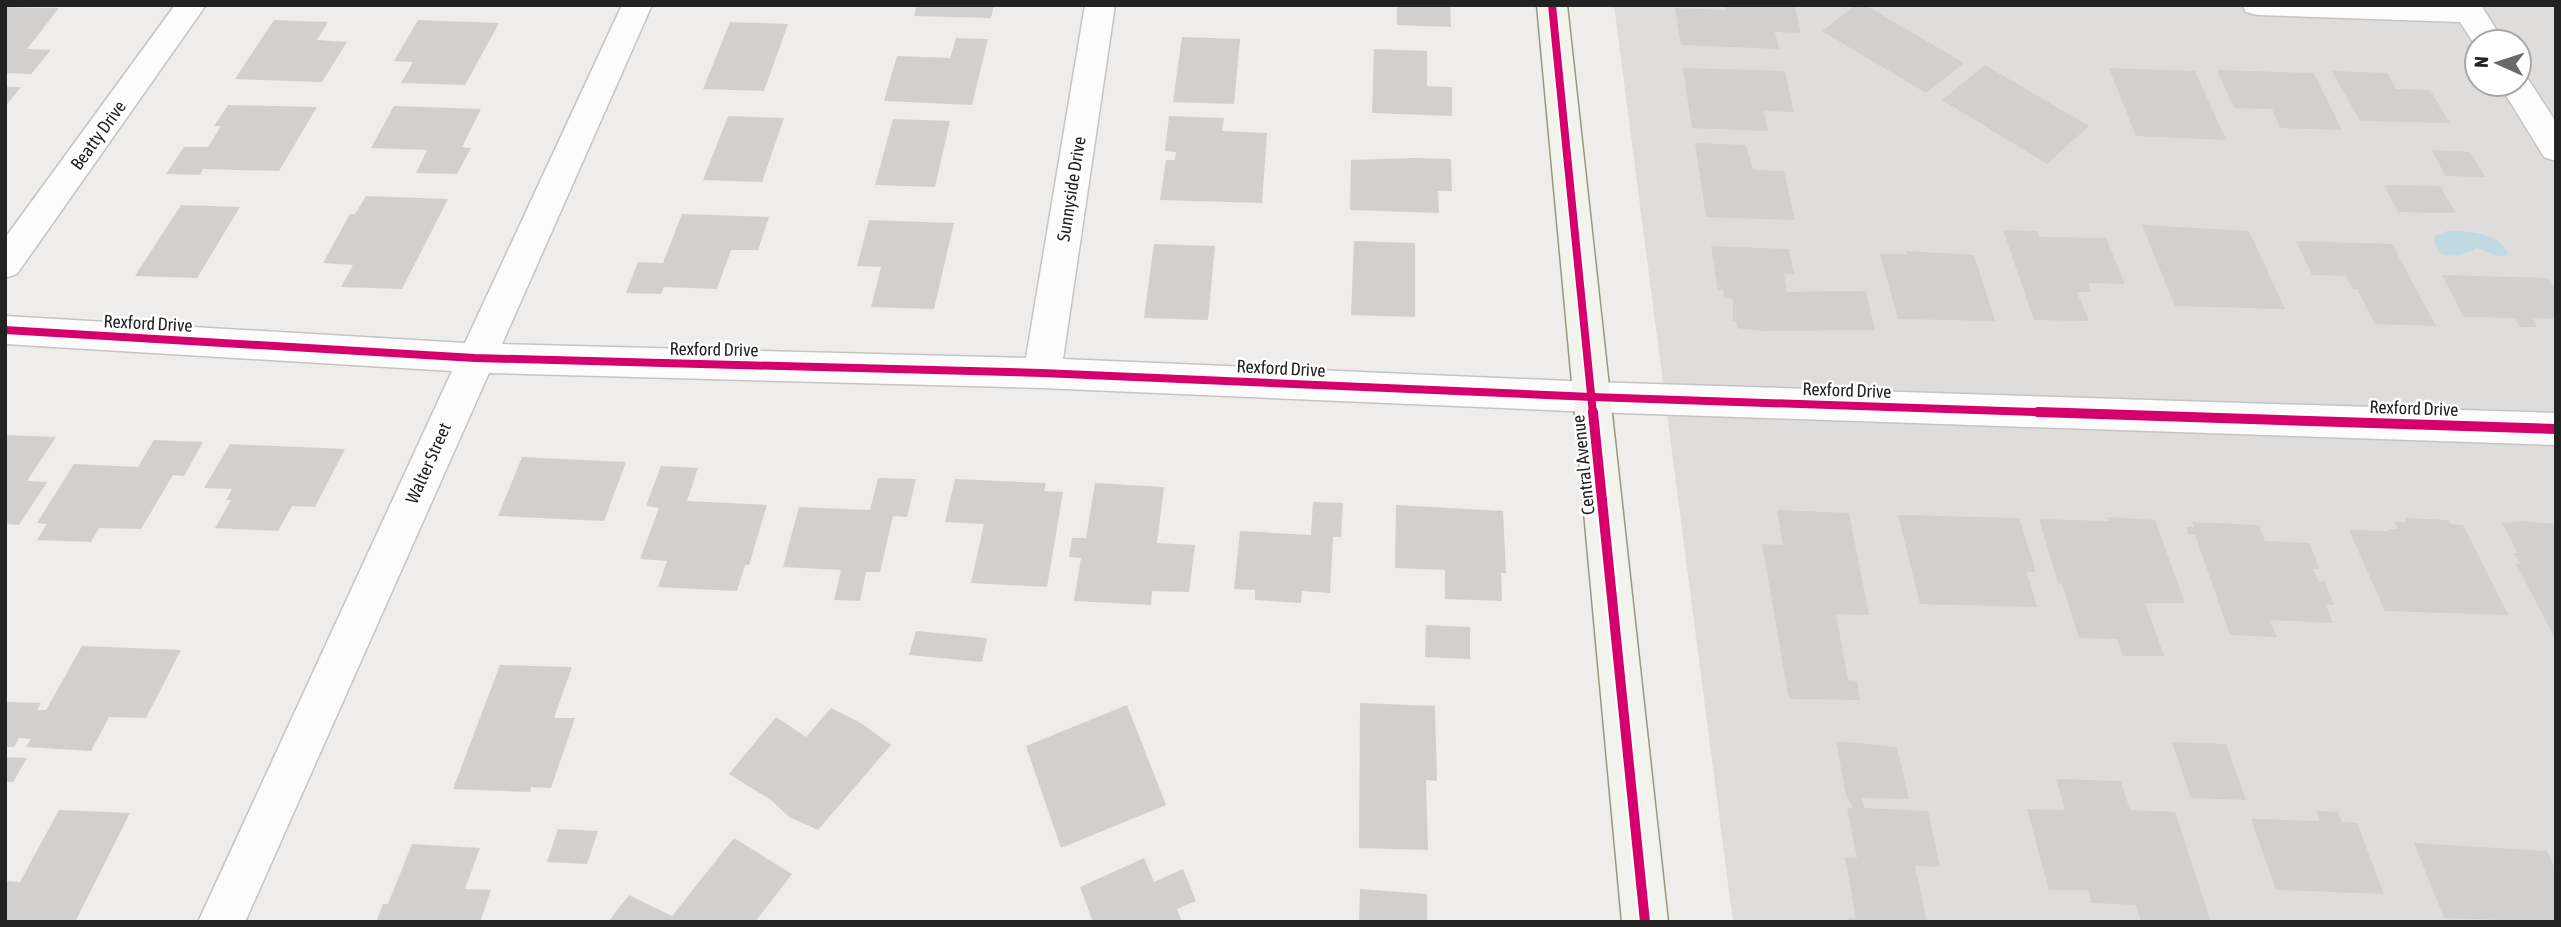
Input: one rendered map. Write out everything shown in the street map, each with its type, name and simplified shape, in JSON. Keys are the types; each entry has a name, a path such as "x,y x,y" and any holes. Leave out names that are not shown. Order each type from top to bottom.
{"main road":[{"name":"Central Avenue","path":"1552,5 1645,922"}],"street":[{"name":"Beatty Drive","path":"5,265 191,5"},
{"name":"Walter Street","path":"221,922 637,5"},
{"name":"Sunnyside Drive","path":"1042,373 1100,5"},
{"path":"2257,5 2468,8 2480,28"},
{"path":"2524,98 2556,149"},
{"name":"Rexford Drive","path":"5,330 475,358 1042,373 1592,397 2556,429"}],"shaded area":[{"path":"1614,5 2556,5 2556,922 1733,922"}],"water":[{"path":"2447,231 2491,237 2504,247 2508,255 2497,256 2477,248 2449,256 2439,251 2434,236"}],"building":[{"path":"917,5 994,5 991,18 914,16"},
{"path":"1397,5 1450,5 1451,27 1397,25"},
{"path":"1725,5 1795,7 1801,33 1775,32 1779,49 1681,45 1675,8 1726,10"},
{"path":"1856,5 1865,5 1964,63 1926,93 1822,31"},
{"path":"5,7 59,8 27,49 51,50 31,74 5,73"},
{"path":"274,20 328,22 317,40 347,42 322,82 235,79"},
{"path":"418,20 499,23 465,85 401,83 413,62 394,61"},
{"path":"730,22 788,24 764,91 703,89"},
{"path":"1182,37 1240,39 1234,104 1173,102"},
{"path":"956,38 988,39 972,105 884,101 897,56 950,58"},
{"path":"1374,49 1427,51 1427,86 1452,87 1452,116 1372,113"},
{"path":"1985,65 2089,126 2047,164 1942,100"},
{"path":"1683,68 1785,71 1794,112 1764,111 1768,131 1692,128"},
{"path":"2109,68 2195,71 2226,140 2136,136"},
{"path":"2217,70 2314,73 2342,130 2280,128 2272,109 2234,108"},
{"path":"2332,71 2387,73 2396,89 2430,90 2450,123 2360,121"},
{"path":"5,87 21,87 5,107"},
{"path":"228,105 317,107 279,171 203,169 200,175 166,174 184,147 208,147 221,126 214,126"},
{"path":"394,106 481,109 462,147 471,148 457,174 416,173 427,150 371,148"},
{"path":"728,116 784,118 762,182 703,180"},
{"path":"1169,116 1224,118 1222,131 1267,133 1262,203 1160,200 1166,160 1175,160 1176,152 1165,151"},
{"path":"893,119 950,121 935,187 875,185"},
{"path":"1695,143 1746,145 1753,170 1784,171 1795,220 1706,217"},
{"path":"2431,150 2470,152 2485,177 2446,176"},
{"path":"1451,159 1452,191 1438,191 1439,213 1350,210 1351,160"},
{"path":"2384,185 2440,186 2456,213 2398,212"},
{"path":"366,196 448,199 402,289 341,287 353,265 323,263 350,214 355,214"},
{"path":"181,205 240,207 197,278 135,276"},
{"path":"682,214 769,217 758,250 731,250 717,289 664,287 661,294 626,293 638,262 663,263"},
{"path":"869,220 954,223 934,309 871,307 881,267 857,266"},
{"path":"2142,225 2249,231 2285,309 2175,306"},
{"path":"2003,230 2037,231 2039,237 2106,238 2125,284 2088,283 2091,292 2077,292 2089,321 2034,320"},
{"path":"1354,241 1415,243 1415,317 1351,315"},
{"path":"2296,241 2392,244 2436,326 2375,324 2357,289 2353,289 2346,276 2312,275"},
{"path":"1154,244 1215,246 1208,320 1144,318"},
{"path":"1711,246 1789,249 1794,274 1784,274 1787,292 1866,291 1875,330 1762,331 1737,328 1736,321 1733,321 1733,299 1724,298 1723,291 1718,291"},
{"path":"1906,251 1974,255 1995,321 1898,319 1880,254 1907,254"},
{"path":"2442,275 2548,278 2556,291 2556,319 2532,318 2537,327 2520,327 2515,318 2464,317"},
{"path":"5,435 56,437 27,481 47,482 19,525 5,524"},
{"path":"154,440 203,442 184,476 173,475 141,529 99,528 91,542 37,540 47,524 37,523 74,464 138,467"},
{"path":"230,444 345,449 315,507 292,506 278,531 215,528 231,500 226,500 232,489 204,488"},
{"path":"522,457 626,462 604,521 498,516"},
{"path":"661,466 698,468 687,501 767,505 749,565 745,565 737,591 658,587 667,561 640,559 659,508 646,506"},
{"path":"878,478 916,479 907,517 893,516 880,572 866,572 860,601 834,600 841,570 783,567 799,507 870,510"},
{"path":"955,479 1046,483 1044,491 1063,492 1047,587 971,583 984,524 945,522"},
{"path":"1095,483 1164,487 1157,543 1195,545 1189,592 1152,591 1151,605 1074,601 1081,558 1069,557 1072,538 1086,538"},
{"path":"1313,502 1343,503 1341,537 1333,537 1330,593 1302,591 1301,603 1255,600 1255,590 1234,589 1240,531 1311,535"},
{"path":"1396,505 1503,511 1506,573 1501,573 1502,601 1445,599 1445,570 1395,568"},
{"path":"1777,510 1849,513 1869,615 1836,614 1848,680 1857,681 1860,700 1789,699 1762,544 1783,545"},
{"path":"1898,515 2019,518 2036,572 2027,572 2037,607 1920,604"},
{"path":"2107,517 2155,520 2185,603 2145,603 2164,656 2123,656 2117,639 2079,638 2062,584 2058,583 2039,519 2109,521"},
{"path":"2405,518 2448,520 2450,524 2463,525 2508,615 2385,611 2349,530 2389,531 2388,529 2398,529 2394,522 2407,522"},
{"path":"2522,521 2556,524 2556,640 2516,564 2520,564 2514,553 2518,553 2502,523"},
{"path":"2192,522 2259,525 2265,541 2309,543 2320,569 2313,569 2318,581 2324,581 2334,605 2326,605 2333,623 2270,620 2277,637 2230,635 2195,535 2189,535 2186,527 2194,527"},
{"path":"1426,625 1470,627 1470,659 1425,657"},
{"path":"916,631 987,638 982,662 909,655"},
{"path":"82,646 181,650 146,718 109,717 91,751 26,747 31,739 19,738 14,747 5,747 5,702 41,703 37,710 46,710"},
{"path":"500,665 572,667 554,718 575,718 551,788 531,787 530,792 453,789"},
{"path":"1360,703 1435,706 1437,781 1426,780 1428,850 1359,848"},
{"path":"1127,705 1166,805 1061,848 1026,746"},
{"path":"831,708 861,723 891,745 818,830 789,817 771,800 729,774 776,717 806,737"},
{"path":"1836,741 1897,747 1909,799 1862,798 1864,808 1928,811 1940,867 1915,866 1927,922 1848,922 1848,918 1856,918 1845,857 1857,858 1847,809 1853,807 1846,796"},
{"path":"2172,742 2226,744 2246,800 2191,798"},
{"path":"5,757 27,758 13,782 5,782"},
{"path":"2056,779 2121,781 2130,810 2175,812 2211,922 2141,922 2136,905 2091,903 2088,890 2049,890 2027,809 2065,810"},
{"path":"59,810 130,813 75,922 5,922 5,881 20,882"},
{"path":"2316,811 2338,812 2342,822 2357,823 2384,894 2276,890 2251,819 2320,821"},
{"path":"558,829 598,831 587,864 547,862"},
{"path":"734,838 792,874 755,922 608,922 629,895 672,916"},
{"path":"2414,843 2547,851 2556,871 2556,922 2444,918"},
{"path":"412,844 480,848 465,889 491,890 480,922 376,922 383,904 388,904"},
{"path":"1144,858 1154,882 1183,869 1196,901 1177,909 1182,922 1093,922 1080,887"},
{"path":"1360,889 1427,894 1427,922 1359,922"}],"cycle path":[{"path":"1552,5 1645,922"},
{"path":"5,330 475,358 1042,373 1592,397 2556,429"}]}
